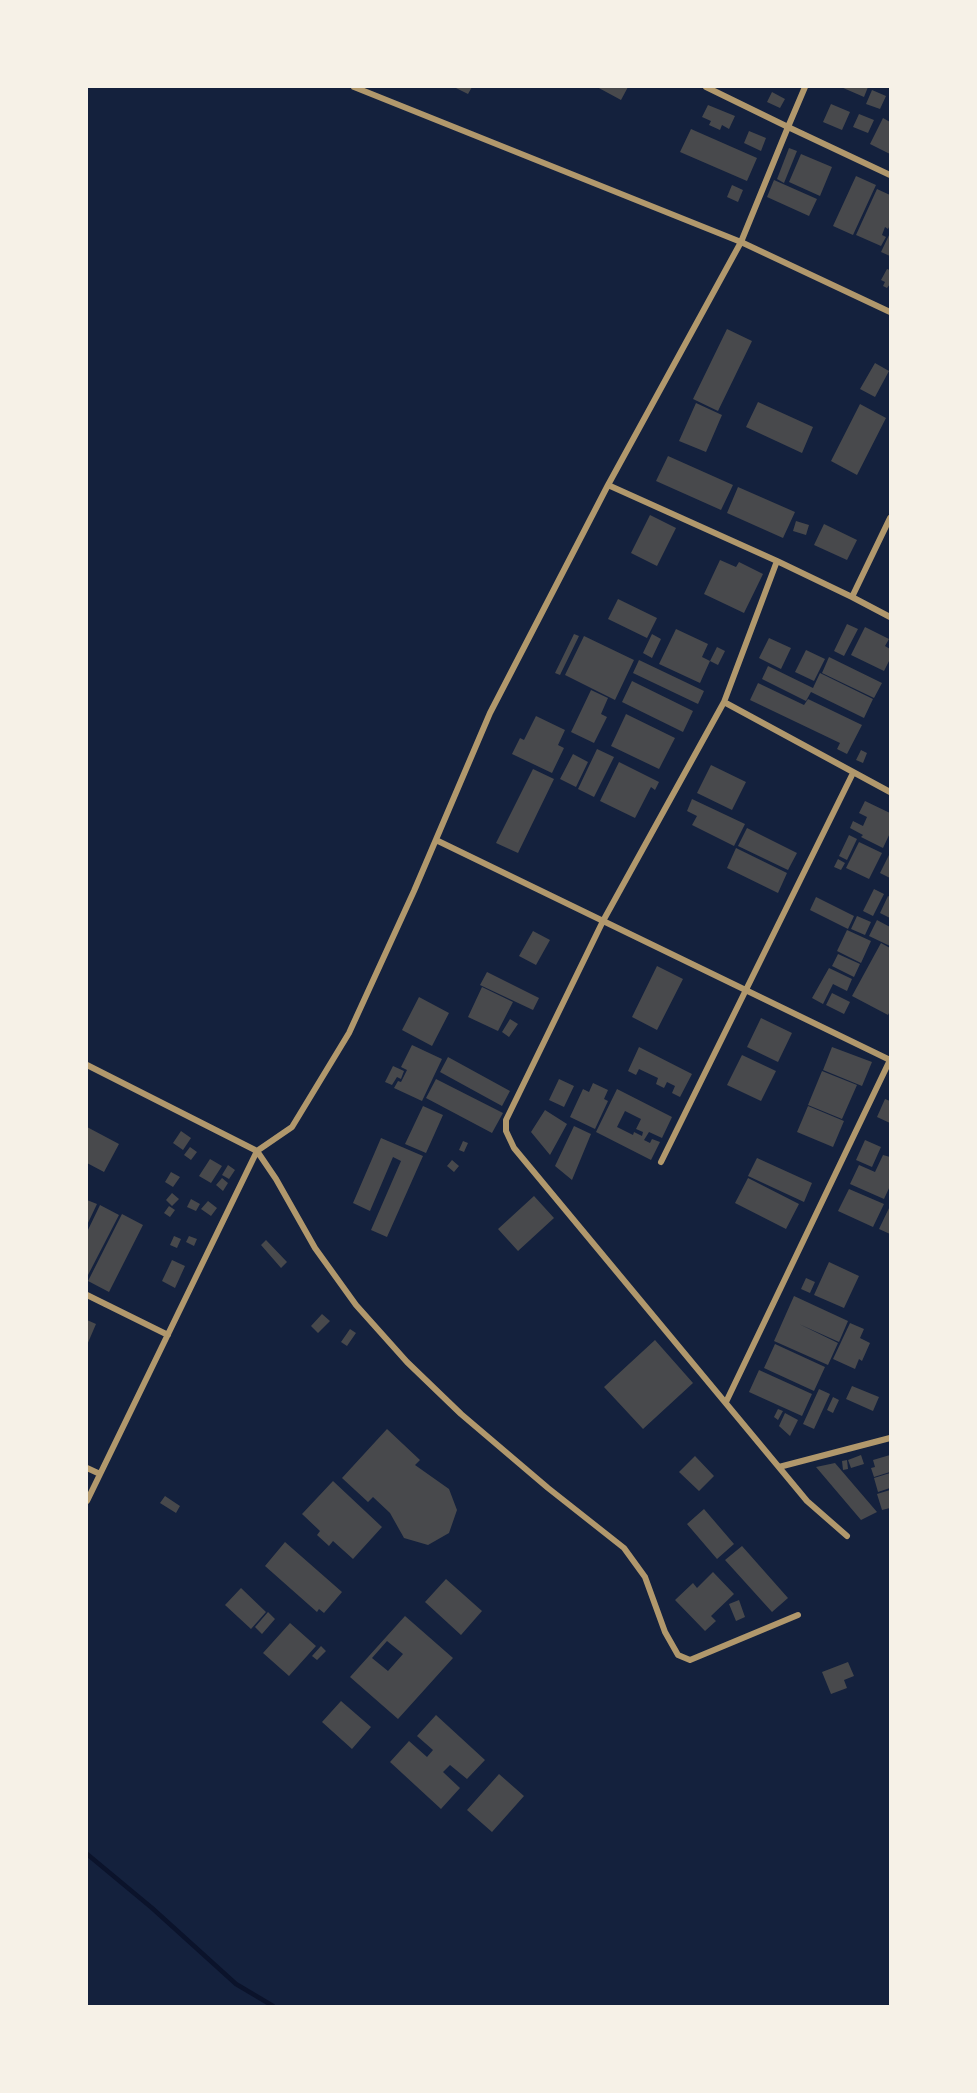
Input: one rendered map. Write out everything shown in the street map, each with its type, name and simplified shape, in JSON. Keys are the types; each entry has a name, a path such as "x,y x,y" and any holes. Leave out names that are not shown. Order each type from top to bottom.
{"street":[{"path":"354,87 741,242 890,312"},
{"path":"706,87 890,175"},
{"path":"87,1501 257,1151 291,1127 349,1033 490,713 608,485 741,242 806,87"},
{"path":"608,485 777,561 890,618"},
{"path":"852,597 890,518"},
{"path":"777,561 724,702 603,921 506,1120 506,1131 514,1148 807,1501 847,1536"},
{"path":"724,702 890,792"},
{"path":"661,1162 853,773"},
{"path":"436,840 890,1060 726,1402"},
{"path":"87,1065 257,1151 276,1179 315,1248 356,1305 407,1362 461,1414 548,1488 624,1548 645,1577 665,1632 678,1655 690,1660 798,1615"},
{"path":"87,1295 168,1335"},
{"path":"779,1467 890,1438"},
{"path":"87,1468 100,1474"}],"building":[{"path":"454,87 472,87 468,94"},
{"path":"597,87 628,87 621,100"},
{"path":"841,87 868,87 864,97"},
{"path":"872,90 886,96 880,109 866,104"},
{"path":"772,92 785,99 780,108 767,102"},
{"path":"831,104 850,112 842,130 823,122"},
{"path":"708,105 735,116 729,129 722,125 720,130 709,125 711,121 702,117"},
{"path":"859,114 874,120 868,133 853,127"},
{"path":"883,118 890,122 890,154 870,144"},
{"path":"691,129 757,158 747,181 680,152"},
{"path":"749,131 766,138 761,151 744,143"},
{"path":"789,148 797,151 784,183 777,179"},
{"path":"801,154 832,167 820,196 789,182"},
{"path":"856,176 876,185 853,235 833,226"},
{"path":"774,180 817,199 809,216 767,197"},
{"path":"732,185 743,190 738,202 727,197"},
{"path":"877,189 890,195 890,225 888,229 885,227 882,235 886,237 881,246 856,235"},
{"path":"890,233 890,256 881,252"},
{"path":"887,269 890,270 890,284 887,288 883,286 885,282 881,280"},
{"path":"727,329 752,341 718,411 693,399"},
{"path":"875,363 889,371 875,397 860,389"},
{"path":"758,402 813,427 802,453 746,427"},
{"path":"696,403 722,415 706,452 679,441"},
{"path":"860,404 886,418 857,475 831,461"},
{"path":"668,456 733,485 721,510 656,481"},
{"path":"738,487 795,512 783,538 727,513"},
{"path":"650,515 676,528 657,566 631,553"},
{"path":"796,521 809,525 806,535 793,531"},
{"path":"824,524 857,540 847,560 814,545"},
{"path":"720,560 736,567 739,562 763,574 744,613 704,594"},
{"path":"618,599 657,618 647,638 608,619"},
{"path":"847,624 858,629 844,656 834,651"},
{"path":"865,627 889,639 885,646 890,649 890,659 884,671 851,655"},
{"path":"676,629 708,644 702,657 710,661 700,683 659,664"},
{"path":"574,634 579,636 560,675 555,673"},
{"path":"652,634 661,639 652,658 643,653"},
{"path":"584,636 634,660 615,700 565,675"},
{"path":"769,638 791,648 781,669 759,658"},
{"path":"717,647 725,651 718,665 710,661"},
{"path":"806,650 825,659 814,681 795,672"},
{"path":"829,657 882,683 874,698 822,673"},
{"path":"639,660 704,691 698,704 633,673"},
{"path":"768,666 813,688 820,673 873,699 864,718 811,692 806,701 762,679"},
{"path":"632,681 693,711 683,732 622,702"},
{"path":"758,683 804,705 808,699 862,725 847,754 837,749 840,743 750,700"},
{"path":"591,690 608,698 601,714 607,717 594,743 571,732"},
{"path":"626,714 675,738 659,769 611,746"},
{"path":"536,716 565,730 558,745 564,748 552,773 512,754 520,738 524,740"},
{"path":"597,749 614,757 594,797 578,789"},
{"path":"861,750 867,753 863,763 856,760"},
{"path":"573,754 588,762 576,787 560,779"},
{"path":"619,762 659,782 655,790 651,787 635,818 600,801"},
{"path":"711,765 746,782 732,810 697,793"},
{"path":"533,769 554,779 518,853 496,843"},
{"path":"692,799 745,824 734,846 692,825 697,816 687,811"},
{"path":"865,801 890,813 890,833 883,848 861,837 863,835 850,828 853,821 863,826 867,817 859,813"},
{"path":"747,828 797,853 788,870 738,846"},
{"path":"849,835 857,839 847,860 839,856"},
{"path":"859,842 882,853 869,879 846,868"},
{"path":"736,848 787,873 778,893 727,868"},
{"path":"890,853 890,878 880,873"},
{"path":"838,859 845,863 841,870 834,867"},
{"path":"874,889 884,894 873,916 863,911"},
{"path":"888,896 890,897 890,918 880,913"},
{"path":"816,897 854,916 848,929 810,910"},
{"path":"857,916 871,922 865,935 851,929"},
{"path":"877,920 890,927 890,946 869,936"},
{"path":"847,930 871,941 861,963 837,951"},
{"path":"533,931 550,940 536,965 519,956"},
{"path":"881,943 890,948 890,1011 888,1015 852,996"},
{"path":"838,954 860,964 854,977 832,966"},
{"path":"657,966 683,979 657,1030 632,1017"},
{"path":"829,968 852,979 847,991 833,984 823,1004 812,998"},
{"path":"487,972 539,998 533,1010 480,985"},
{"path":"482,987 513,1002 498,1031 468,1017"},
{"path":"832,993 850,1002 844,1014 826,1005"},
{"path":"419,997 449,1013 432,1046 402,1030"},
{"path":"761,1018 792,1033 778,1062 747,1047"},
{"path":"510,1019 518,1024 509,1037 502,1032"},
{"path":"412,1045 442,1059 422,1101 394,1088 398,1081 401,1082 407,1070 401,1067"},
{"path":"639,1047 692,1074 680,1097 672,1093 675,1086 667,1082 664,1088 656,1084 658,1078 639,1069 636,1075 628,1071"},
{"path":"832,1047 872,1062 862,1086 823,1070"},
{"path":"742,1055 776,1071 761,1101 727,1085"},
{"path":"448,1057 510,1091 502,1106 440,1072"},
{"path":"393,1066 404,1071 401,1079 397,1077 392,1085 385,1082"},
{"path":"822,1071 857,1085 842,1119 808,1105"},
{"path":"436,1079 503,1113 492,1133 426,1098"},
{"path":"559,1079 574,1086 564,1107 549,1100"},
{"path":"593,1083 608,1090 604,1099 608,1101 595,1129 570,1117 583,1089 589,1092"},
{"path":"617,1089 672,1117 662,1138 649,1132 644,1140 650,1143 652,1139 660,1142 651,1160 596,1132","holes":["625,1111 641,1119 636,1129 643,1132 642,1136 634,1132 633,1135 617,1127"]},
{"path":"885,1099 890,1101 890,1123 877,1117"},
{"path":"423,1106 443,1115 426,1153 405,1144"},
{"path":"808,1106 844,1121 833,1147 797,1132"},
{"path":"545,1110 567,1124 550,1155 531,1132"},
{"path":"574,1126 591,1134 572,1180 555,1166"},
{"path":"87,1127 119,1144 104,1172 87,1163"},
{"path":"181,1131 191,1138 183,1150 173,1143"},
{"path":"381,1138 423,1156 387,1237 371,1230 401,1161 393,1157 370,1211 353,1203"},
{"path":"865,1140 881,1147 872,1167 856,1160"},
{"path":"463,1141 468,1143 464,1152 459,1150"},
{"path":"190,1147 197,1152 191,1160 184,1155"},
{"path":"883,1155 890,1157 890,1186 884,1199 850,1184 859,1165 875,1172"},
{"path":"757,1158 812,1183 804,1202 748,1176"},
{"path":"210,1159 222,1166 211,1183 199,1176"},
{"path":"452,1160 459,1166 454,1172 447,1166"},
{"path":"228,1165 235,1170 229,1179 222,1175"},
{"path":"171,1172 180,1177 173,1187 165,1182"},
{"path":"222,1178 228,1183 223,1191 216,1185"},
{"path":"748,1178 799,1204 786,1229 735,1203"},
{"path":"849,1189 884,1204 873,1227 838,1211"},
{"path":"172,1193 179,1199 172,1206 166,1200"},
{"path":"534,1196 554,1218 518,1251 498,1229"},
{"path":"191,1199 200,1204 196,1211 187,1207"},
{"path":"87,1200 97,1204 87,1225"},
{"path":"208,1201 217,1208 211,1216 201,1209"},
{"path":"100,1205 119,1215 87,1277 87,1232"},
{"path":"169,1206 175,1210 170,1217 164,1213"},
{"path":"890,1206 890,1234 879,1229"},
{"path":"122,1214 143,1225 109,1292 88,1281"},
{"path":"174,1236 181,1239 177,1248 170,1245"},
{"path":"189,1236 197,1239 194,1246 186,1242"},
{"path":"266,1240 287,1262 281,1268 261,1245"},
{"path":"172,1260 185,1266 175,1288 162,1281"},
{"path":"829,1262 859,1276 844,1308 814,1295"},
{"path":"806,1278 815,1282 810,1293 801,1289"},
{"path":"794,1296 848,1321 839,1342 799,1324 838,1343 828,1365 774,1341"},
{"path":"322,1314 330,1321 318,1333 311,1326"},
{"path":"87,1320 96,1324 87,1345"},
{"path":"850,1323 864,1329 860,1338 870,1343 862,1361 859,1359 855,1369 833,1359"},
{"path":"350,1329 356,1333 347,1346 341,1342"},
{"path":"655,1340 693,1383 643,1429 604,1387"},
{"path":"775,1344 825,1367 814,1391 764,1368"},
{"path":"759,1370 812,1394 802,1416 749,1392"},
{"path":"852,1386 879,1397 873,1411 846,1399"},
{"path":"819,1389 830,1394 814,1429 803,1424"},
{"path":"833,1397 839,1400 833,1413 827,1410"},
{"path":"778,1409 783,1411 778,1420 774,1417"},
{"path":"785,1413 798,1420 790,1436 779,1426"},
{"path":"387,1429 420,1460 415,1465 449,1489 457,1510 449,1533 428,1545 404,1538 390,1513 373,1497 368,1502 342,1478"},
{"path":"861,1455 864,1464 851,1468 848,1460"},
{"path":"890,1455 890,1472 874,1477 871,1468 875,1467 873,1460"},
{"path":"695,1456 714,1476 699,1491 679,1472"},
{"path":"847,1460 848,1469 843,1470 842,1461"},
{"path":"835,1463 877,1512 861,1520 816,1467"},
{"path":"890,1473 890,1488 878,1492 874,1478"},
{"path":"333,1481 382,1527 353,1559 333,1541 329,1546 317,1535 320,1531 302,1514"},
{"path":"890,1490 890,1508 882,1510 877,1494"},
{"path":"165,1496 180,1506 176,1513 160,1503"},
{"path":"704,1509 734,1544 717,1559 687,1524"},
{"path":"285,1542 342,1592 324,1613 319,1609 317,1612 265,1566"},
{"path":"742,1546 788,1598 772,1612 725,1560"},
{"path":"713,1572 734,1594 711,1616 716,1621 705,1631 675,1600 693,1583 697,1588"},
{"path":"446,1579 482,1611 461,1635 425,1602"},
{"path":"241,1588 266,1612 251,1629 225,1605"},
{"path":"739,1600 745,1617 736,1621 729,1604"},
{"path":"268,1612 275,1619 262,1634 255,1627"},
{"path":"405,1616 453,1658 398,1719 350,1677","holes":["387,1641 403,1654 388,1671 372,1658"]},
{"path":"290,1623 316,1646 289,1676 263,1653"},
{"path":"321,1646 326,1651 317,1660 312,1656"},
{"path":"848,1662 854,1676 844,1680 847,1688 831,1694 822,1672"},
{"path":"341,1701 371,1727 352,1749 322,1722"},
{"path":"436,1715 485,1760 467,1779 450,1765 443,1772 460,1788 441,1809 390,1762 409,1741 427,1757 433,1750 417,1736"},
{"path":"499,1774 524,1796 492,1832 467,1810"}],"waterway":[{"path":"87,1854 152,1908 236,1984 273,2006"}]}
